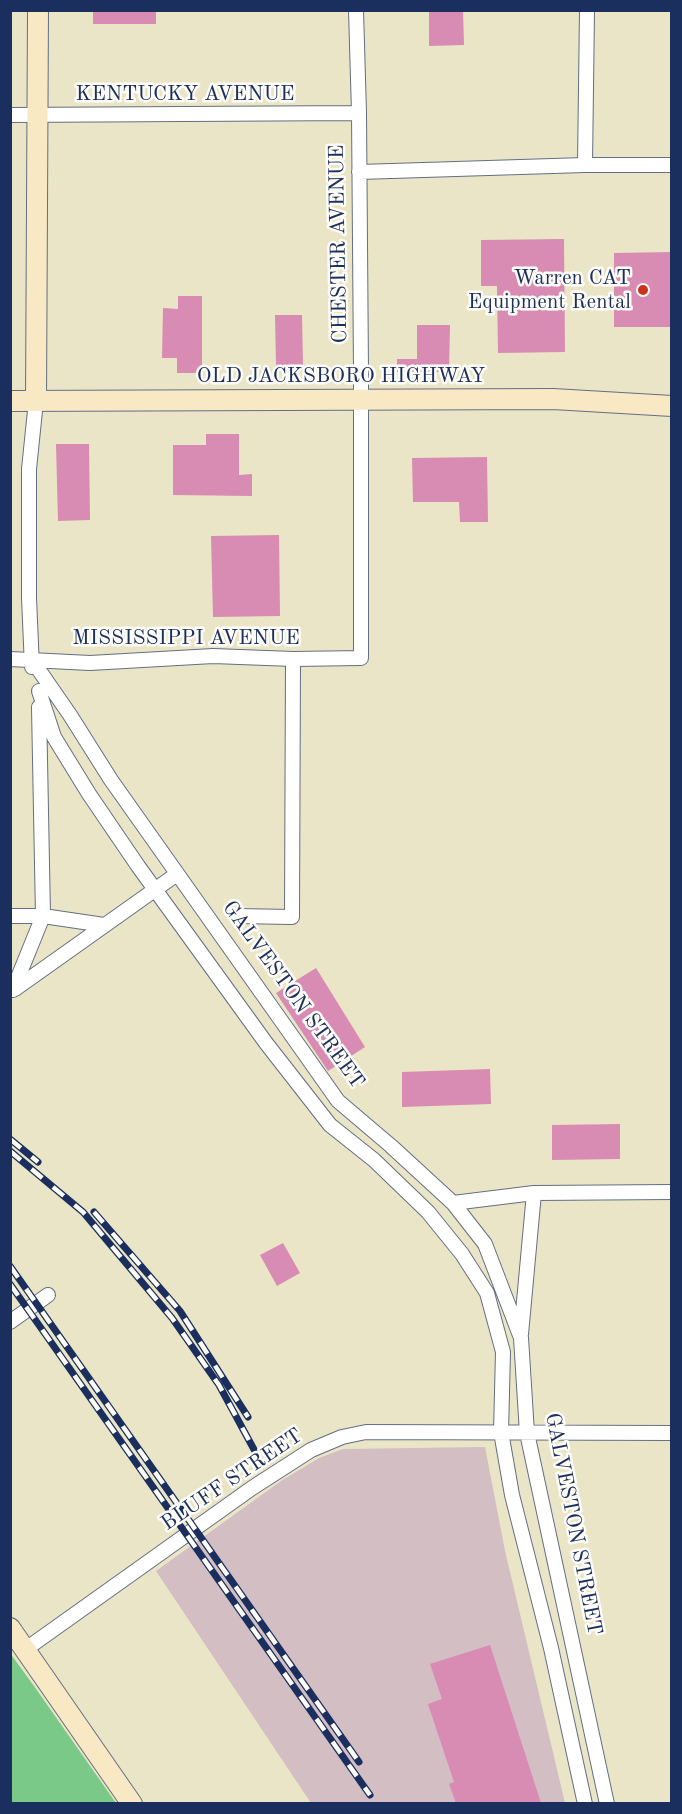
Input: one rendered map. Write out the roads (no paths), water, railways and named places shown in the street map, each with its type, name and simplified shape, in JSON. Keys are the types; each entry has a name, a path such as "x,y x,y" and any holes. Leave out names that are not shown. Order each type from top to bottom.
{"main road":[{"path":"36,401 38,10"},
{"name":"OLD JACKSBORO HIGHWAY","path":"10,401 553,399 672,406"},
{"path":"10,1628 132,1803"}],"street":[{"name":"CHESTER AVENUE","path":"356,10 359,114 361,658"},
{"path":"585,165 587,10"},
{"name":"KENTUCKY AVENUE","path":"10,115 359,114"},
{"path":"359,172 585,165 672,165"},
{"path":"36,401 29,469 29,598 32,670 54,737 89,794 155,890 266,1043 330,1125 374,1160 428,1212 487,1293 503,1352 501,1432 512,1495 551,1648 585,1803"},
{"name":"MISSISSIPPI AVENUE","path":"10,659 90,663 213,656 293,659 361,658"},
{"path":"236,916 292,917 293,659"},
{"name":"GALVESTON STREET","path":"32,660 177,874 338,1101 453,1203 485,1244 521,1338 527,1433 607,1803"},
{"path":"12,991 44,916 39,691"},
{"path":"12,991 177,874"},
{"path":"10,916 44,916 104,925"},
{"path":"453,1203 534,1192 672,1192"},
{"path":"521,1338 534,1192"},
{"path":"10,1322 48,1295"},
{"name":"BLUFF STREET","path":"26,1649 252,1488 311,1450 342,1437 366,1432 672,1433"}],"railway":[{"path":"10,1139 38,1162"},
{"path":"10,1151 83,1212 172,1318 219,1385 257,1455"},
{"path":"94,1212 180,1311 248,1417"},
{"path":"10,1266 359,1762"},
{"path":"10,1284 370,1795"}],"place":[{"name":"Warren CAT Equipment Rental","path":"643,290"}]}
